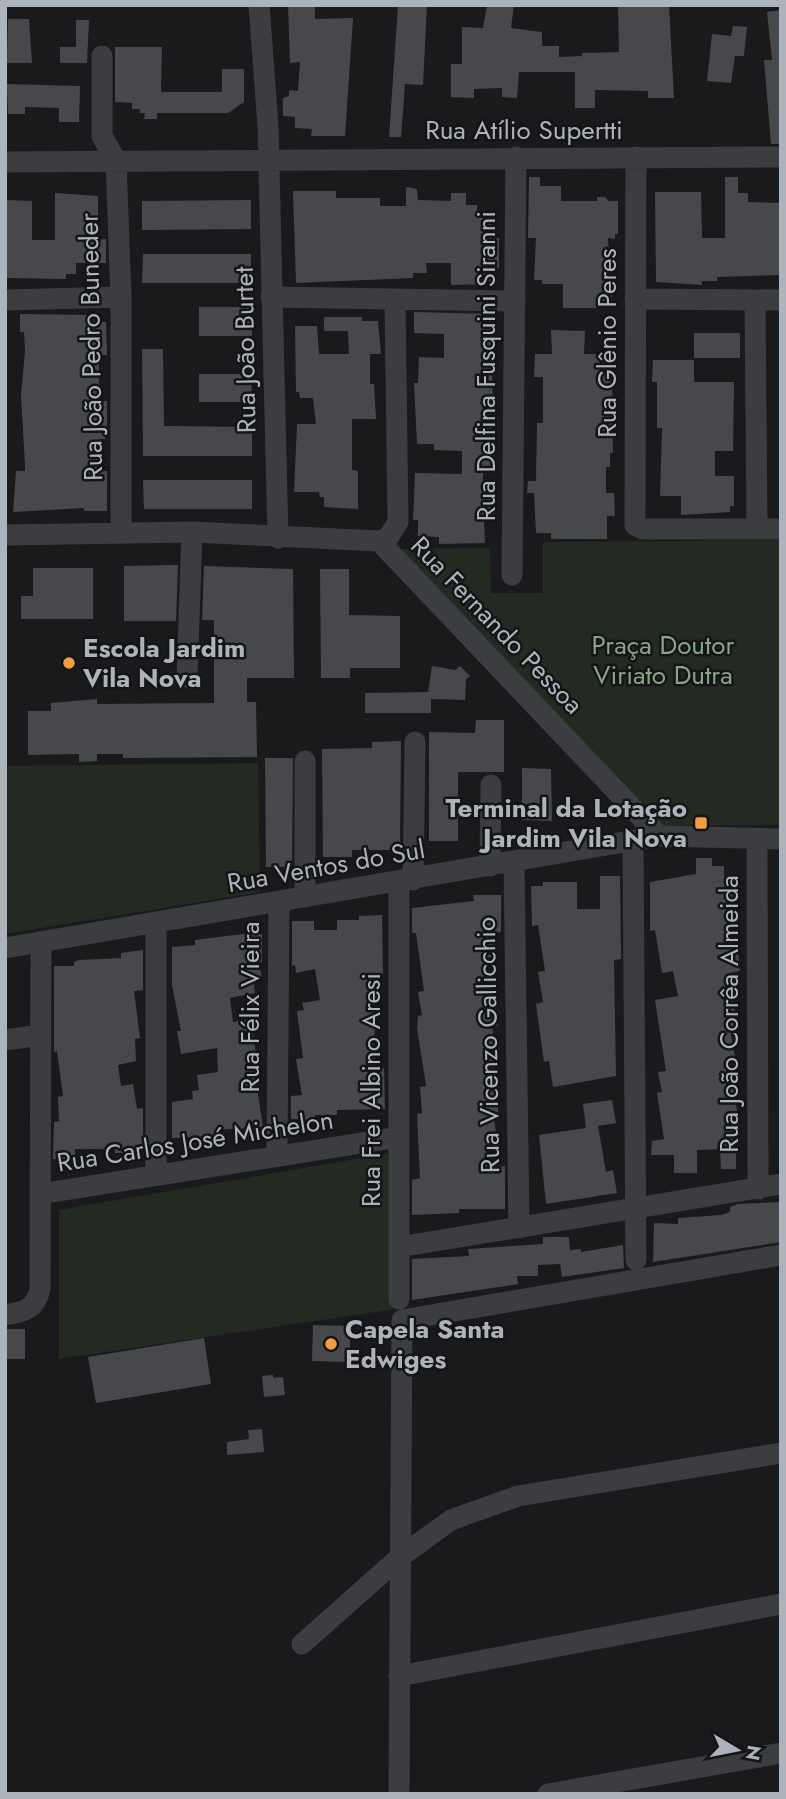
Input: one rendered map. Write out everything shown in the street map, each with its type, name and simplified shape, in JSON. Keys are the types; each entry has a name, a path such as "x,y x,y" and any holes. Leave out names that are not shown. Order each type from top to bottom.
{"street":[{"path":"259,5 268,161"},
{"path":"102,56 102,136 116,162"},
{"name":"Rua Delfina Fusquini Siranni","path":"513,575 516,157"},
{"name":"Rua Glênio Peres","path":"636,157 637,527 757,529"},
{"name":"Rua Atílio Supertti","path":"5,162 781,157"},
{"name":"Rua João Burtet","path":"268,161 278,538"},
{"name":"Rua João Pedro Buneder","path":"116,162 121,297 121,532"},
{"path":"5,300 121,297"},
{"path":"271,297 515,300"},
{"path":"379,541 388,538 398,522 395,299"},
{"path":"635,299 781,300"},
{"path":"755,300 757,529 781,529"},
{"path":"187,677 192,533"},
{"name":"Rua Fernando Pessoa","path":"5,535 192,533 379,541 659,836"},
{"name":"Rua Frei Albino Aresi","path":"400,1299 399,1137 406,881 415,742"},
{"path":"305,761 305,897"},
{"path":"490,866 491,785"},
{"name":"Rua Ventos do Sul","path":"5,948 659,836 781,839"},
{"name":"Rua João Corrêa Almeida","path":"757,839 758,1189"},
{"path":"633,841 636,1260"},
{"name":"Rua Vicenzo Gallicchio","path":"514,862 519,1228"},
{"name":"Rua Félix Vieira","path":"277,1156 279,901"},
{"path":"156,923 156,1175"},
{"path":"5,1315 22,1313 35,1304 40,1289 41,943"},
{"path":"5,1040 41,1035"},
{"name":"Rua Carlos José Michelon","path":"40,1194 399,1137"},
{"path":"399,1247 781,1184"},
{"path":"399,1794 402,1320 781,1255"},
{"path":"302,1644 400,1557 451,1520 518,1496 781,1453"},
{"path":"400,1676 781,1604"},
{"path":"548,1794 781,1753"}],"green space":[{"name":"Praça Doutor Viriato Dutra","path":"781,540 781,825 662,826 393,549 490,548 491,593 543,593 543,542"},
{"path":"258,763 260,892 5,934 5,766"},
{"path":"391,1153 396,1309 59,1359 59,1210"}],"building":[{"path":"288,5 315,5 315,19 353,18 345,136 311,136 312,129 295,128 295,117 283,116 283,98 289,96 289,90 298,91 300,62 290,63"},
{"path":"398,5 427,5 423,85 405,84 401,137 389,137"},
{"path":"487,5 514,5 511,28 542,32 542,46 559,46 559,57 619,52 618,5 669,5 674,98 648,98 648,91 595,90 595,108 575,108 575,72 519,72 517,98 502,97 502,88 474,89 474,98 451,97 451,64 462,64 462,27 483,28"},
{"path":"781,10 781,144 771,144 764,60 772,60 767,12"},
{"path":"8,19 29,19 32,63 7,63"},
{"path":"76,20 89,20 87,63 60,63 60,47 76,47"},
{"path":"733,26 747,27 744,56 735,56 731,83 707,81 712,34 731,36"},
{"path":"115,47 162,47 161,92 222,92 222,69 244,69 244,102 228,113 157,113 157,119 144,119 145,113 140,113 140,109 132,109 132,103 115,102"},
{"path":"7,84 80,86 79,122 59,122 59,108 25,107 25,114 8,114"},
{"path":"529,177 540,177 540,186 561,186 561,201 597,201 597,197 605,197 609,201 618,201 618,234 615,234 615,239 608,238 612,308 563,308 563,284 542,284 542,280 534,280 536,238 528,238"},
{"path":"725,177 738,177 738,193 748,193 748,202 781,203 781,275 717,277 717,281 702,281 702,285 656,282 655,192 701,192 702,238 725,238"},
{"path":"406,187 417,189 418,200 451,201 451,193 466,193 466,205 477,205 477,215 492,216 492,239 499,238 499,268 493,268 493,284 451,285 451,263 426,263 427,273 413,273 413,278 296,283 293,191 336,191 336,198 380,198 380,206 406,206"},
{"path":"55,193 98,196 98,240 106,239 106,263 76,263 76,274 66,274 66,279 5,278 5,200 32,201 32,240 55,240"},
{"path":"251,200 251,229 142,230 142,201"},
{"path":"143,254 251,254 251,283 142,283"},
{"path":"199,307 252,307 252,336 199,336"},
{"path":"414,312 493,314 493,405 490,405 493,466 483,466 483,497 494,497 494,520 484,520 485,543 439,544 439,537 418,536 418,520 413,520 415,473 462,474 462,451 434,450 434,444 417,444 414,383 418,383 419,357 444,358 444,334 414,333"},
{"path":"20,314 87,315 87,321 106,322 107,355 99,355 99,401 107,401 107,424 105,439 99,439 97,447 97,471 107,471 107,511 84,511 84,508 13,512 16,471 25,471 21,396 25,351 24,332 20,332"},
{"path":"324,317 362,317 362,321 378,321 381,354 370,354 370,384 374,384 376,419 352,419 352,470 358,471 358,509 324,507 324,497 320,497 319,492 294,492 297,424 316,424 313,398 300,398 299,392 296,392 295,326 317,326 319,354 349,354 348,331 324,331"},
{"path":"551,330 585,331 584,354 612,354 613,453 610,453 610,467 606,467 606,493 614,493 615,516 607,516 607,539 551,539 551,533 536,533 534,493 527,493 528,481 536,481 537,423 543,423 543,377 534,377 535,354 552,354"},
{"path":"694,333 740,333 740,358 694,358"},
{"path":"142,349 163,349 164,426 252,427 252,456 143,456"},
{"path":"653,360 694,360 694,382 734,382 733,451 715,451 715,476 734,476 734,506 730,506 730,512 681,515 681,496 660,496 662,428 657,428 657,382 652,382"},
{"path":"199,374 251,374 252,402 199,402"},
{"path":"143,480 252,480 252,509 144,509"},
{"path":"178,565 176,621 124,621 124,566"},
{"path":"204,566 293,569 294,678 247,678 247,702 256,702 257,757 123,758 123,754 97,754 97,761 79,762 79,754 28,755 28,711 51,711 51,703 97,699 97,704 214,703 214,620 202,620"},
{"path":"33,568 93,568 93,619 21,619 21,596 33,596"},
{"path":"320,569 349,569 349,615 400,616 400,668 350,668 350,678 321,678"},
{"path":"432,666 455,670 460,666 470,676 466,679 465,700 431,699 431,713 365,713 365,693 428,692"},
{"path":"476,720 504,720 504,772 458,772 458,841 429,841 429,732 475,733"},
{"path":"401,741 400,850 352,850 352,857 323,857 322,749 372,748 372,742"},
{"path":"265,758 293,758 292,867 266,867"},
{"path":"522,768 551,769 552,821 522,820"},
{"path":"696,858 712,858 712,866 724,866 724,880 739,880 740,892 732,893 740,971 729,973 738,1033 731,1035 735,1057 730,1058 739,1127 736,1128 736,1169 721,1169 720,1149 697,1150 697,1173 674,1173 674,1155 651,1155 652,1141 664,1139 657,1093 662,1092 658,1072 666,1071 655,1000 678,996 673,971 662,973 655,930 650,931 650,882 696,874"},
{"path":"600,876 620,876 621,959 614,960 616,1076 553,1087 549,1061 544,1062 536,1004 543,1002 538,972 545,971 538,925 532,926 531,886 543,886 543,882 577,882 577,909 600,909"},
{"path":"473,895 501,895 501,932 492,933 496,956 485,958 490,986 493,986 498,1026 492,1027 496,1050 492,1050 499,1119 494,1120 498,1143 486,1145 488,1168 505,1166 505,1209 459,1209 459,1213 412,1215 412,1180 420,1178 417,1114 422,1113 420,1087 426,1086 417,1028 418,1016 422,1015 418,992 424,991 416,933 412,933 412,908 474,901"},
{"path":"382,915 383,974 375,976 378,995 372,999 376,1022 373,1044 377,1069 384,1068 385,1109 337,1110 337,1115 315,1115 315,1120 291,1119 291,1096 302,1095 296,1059 303,1058 297,1011 304,1010 302,1003 320,1000 315,969 296,973 295,965 292,966 292,921 314,921 314,930 337,930 337,920 359,920 359,916"},
{"path":"262,934 262,962 259,962 262,979 253,980 255,993 230,998 233,1022 251,1019 257,1061 253,1062 263,1127 218,1130 218,1136 172,1138 172,1102 193,1099 192,1091 199,1090 197,1075 218,1072 217,1048 181,1054 177,1031 181,1031 172,985 172,947 195,945 195,940"},
{"path":"143,950 143,990 134,991 140,1038 135,1039 136,1061 118,1065 121,1086 133,1084 137,1109 143,1108 143,1147 134,1147 134,1153 115,1153 115,1149 75,1149 75,1159 53,1159 54,1122 59,1121 58,1097 63,1096 57,1051 54,1052 54,966 74,966 74,962 79,960 121,958 121,953"},
{"path":"612,1100 616,1123 598,1126 606,1172 613,1170 617,1193 546,1204 539,1135 586,1128 583,1104"},
{"path":"781,1202 781,1242 653,1262 654,1223 678,1224 678,1218 721,1215 730,1212 730,1207 738,1204"},
{"path":"543,1237 569,1237 570,1250 581,1249 581,1252 623,1245 624,1268 562,1277 560,1264 538,1265 538,1276 517,1276 518,1284 412,1300 412,1259 469,1256 468,1249 543,1244"},
{"name":"Capela Santa Edwiges","path":"313,1325 351,1326 349,1362 312,1361"},
{"path":"5,1329 25,1329 25,1359 5,1359"},
{"path":"204,1338 211,1384 96,1403 88,1357"},
{"path":"273,1375 273,1378 283,1377 285,1395 264,1397 262,1376"},
{"path":"262,1429 264,1452 227,1455 227,1442 249,1439 248,1430"}],"place":[{"name":"Escola Jardim Vila Nova","path":"69,663"},
{"name":"Terminal da Lotação Jardim Vila Nova","path":"701,823"},
{"name":"Capela Santa Edwiges","path":"331,1344"}]}
